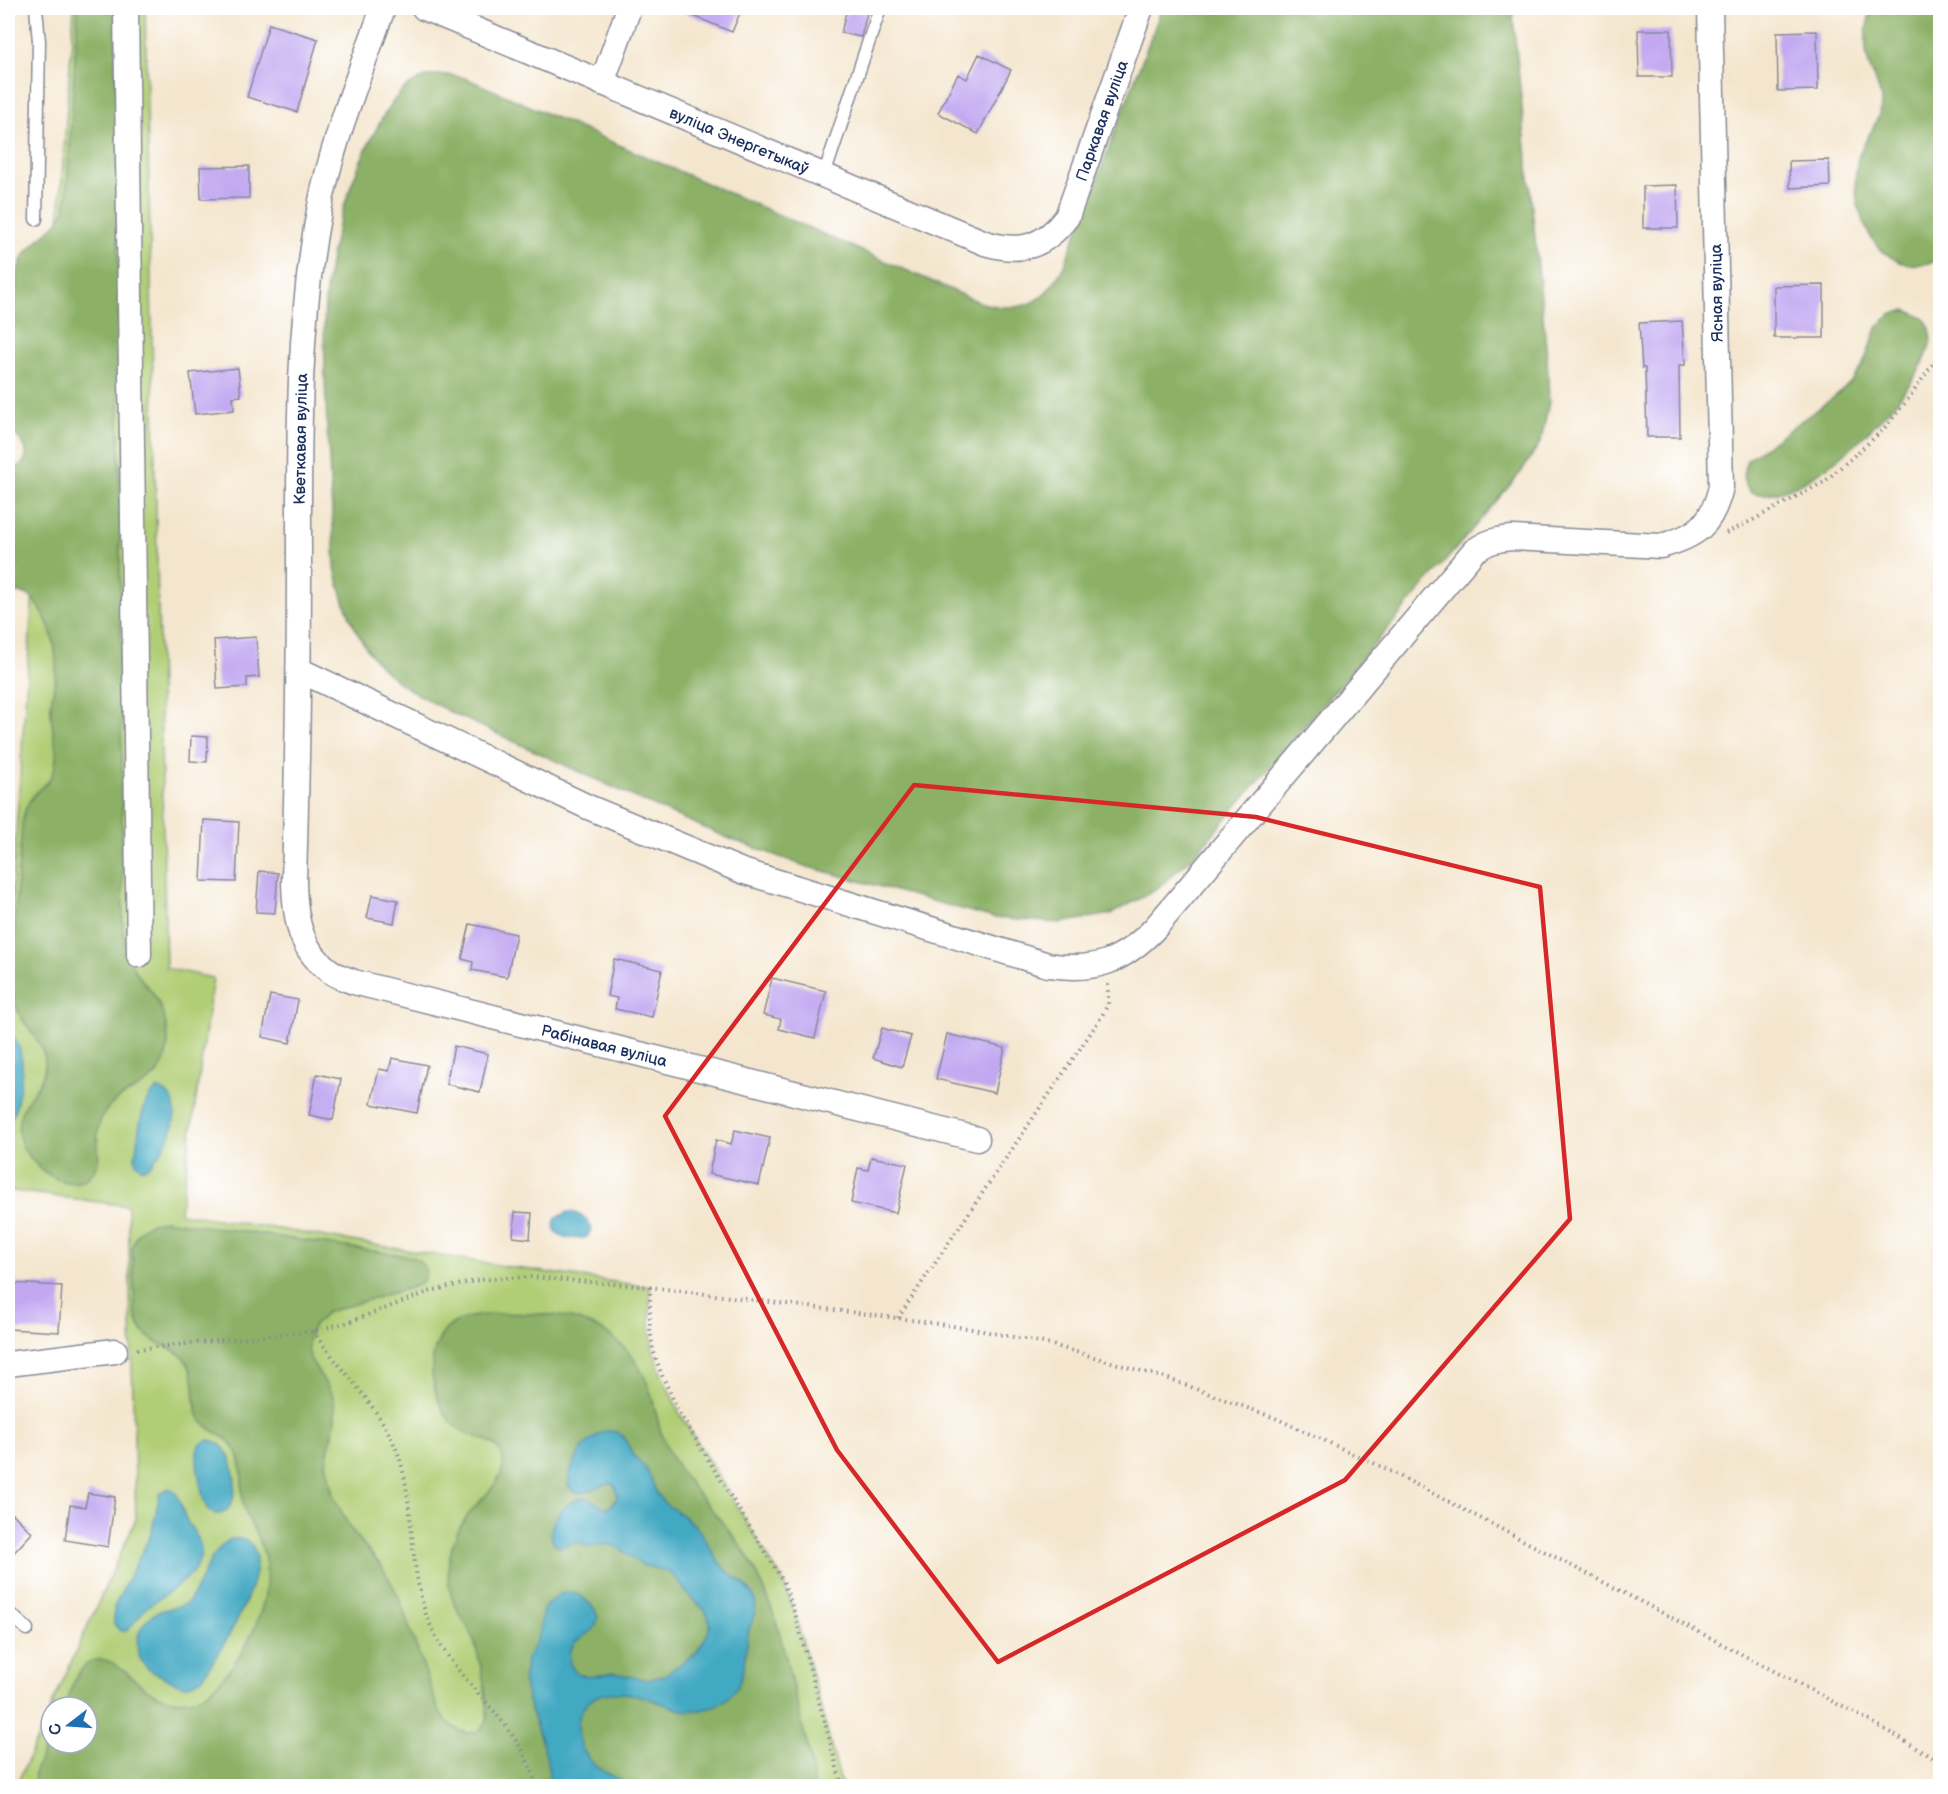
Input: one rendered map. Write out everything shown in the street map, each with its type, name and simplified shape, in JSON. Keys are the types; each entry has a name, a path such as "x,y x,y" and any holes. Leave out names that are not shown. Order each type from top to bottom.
{"street":[{"path":"126,8 139,955"},
{"name":"Кветкавая вуліца","path":"294,882 299,670 299,413 308,279 319,210 336,145 383,8"},
{"name":"вуліца Энергетыкаў","path":"424,8 1000,248 1016,249 1031,246 1057,231"},
{"path":"602,83 629,8"},
{"name":"Паркавая вуліца","path":"1057,231 1067,217 1074,200 1141,8"},
{"name":"Ясная вуліца","path":"1104,963 1121,957 1138,945 1155,928 1473,551 1498,539 1513,538 1661,546 1679,541 1707,522 1716,507 1721,487 1710,8"},
{"path":"299,670 588,807 742,871 1048,965 1068,968 1104,963"},
{"name":"Рабінавая вуліца","path":"294,882 295,912 303,939 316,959 333,973 354,982 978,1139"},
{"path":"8,1364 115,1351"}],"lane":[{"path":"36,8 39,41 36,219"},
{"path":"824,175 880,8"},
{"path":"8,1612 27,1629"}],"path":[{"path":"1720,535 1824,482 1882,431 1941,354"},
{"path":"898,1318 1102,1016 1108,1004 1109,990 1104,963"},
{"path":"115,1351 313,1331 349,1322 431,1291 479,1280 530,1277 650,1287 898,1318 973,1329 1049,1344 1169,1379 1275,1418 1383,1467 1872,1722 1941,1762"},
{"path":"650,1287 650,1328 653,1350 669,1394 783,1581 796,1617 842,1786"},
{"path":"313,1331 325,1349 375,1409 390,1435 408,1491 417,1576 423,1605 434,1631 454,1664 506,1724 521,1746 537,1786"}],"highlighted area":[{"path":"914,785 1256,817 1540,887 1570,1219 1345,1480 998,1662 837,1450 665,1116"}],"green space":[{"path":"74,8 145,8 166,968 213,978 180,1213 509,1267 650,1287 650,1328 653,1350 661,1373 680,1414 783,1581 796,1617 842,1786 16,1786 39,1735 39,1755 99,1755 99,1695 56,1695 136,1519 128,1206 8,1190 8,947"},
{"path":"78,8 116,8 123,927 131,962 139,977 156,998 164,1016 168,1043 164,1061 157,1073 112,1104 103,1114 98,1129 97,1165 86,1179 76,1182 64,1181 40,1168 23,1147 19,1135 21,1114 43,1074 45,1058 40,1045 21,1017 16,1005 10,977 11,963 22,824 29,802 50,779 55,766 56,752 51,708 56,658 49,626 39,606 23,593 8,597 8,470 21,465 26,451 22,442 8,428 8,327 22,259 27,251 58,221 66,206"},
{"path":"1162,8 1512,8 1547,357 1549,402 1541,441 1522,471 1195,855 1154,891 1111,914 1060,923 994,918 805,866 728,838 658,808 450,712 397,681 373,658 349,615 335,568 324,312 331,256 352,183 383,117 405,88 420,79 434,75 465,78 979,302 994,306 1019,306 1040,298 1057,279 1064,266"},
{"path":"1872,8 1940,8 1940,260 1931,263 1905,264 1887,254 1868,232 1858,204 1856,173 1858,159 1881,108 1879,91 1869,65 1865,43"},
{"path":"1905,310 1926,321 1931,340 1925,358 1897,400 1879,421 1844,454 1814,476 1772,493 1751,493 1743,478 1747,460 1850,383 1862,367 1878,326 1890,315"},
{"path":"165,1220 413,1257 424,1267 424,1279 416,1286 327,1312 313,1327 308,1340 308,1350 311,1360 332,1394 335,1407 335,1419 326,1463 333,1495 350,1528 382,1567 398,1595 439,1711 451,1725 464,1732 475,1732 482,1729 486,1723 486,1695 474,1641 454,1604 449,1588 449,1562 462,1524 496,1483 503,1467 503,1459 497,1447 461,1430 451,1422 443,1410 435,1391 432,1368 438,1341 449,1327 465,1318 516,1313 570,1318 587,1323 617,1341 639,1367 647,1383 662,1437 672,1458 745,1552 764,1588 783,1645 814,1786 34,1786 35,1771 42,1755 99,1755 99,1695 69,1695 81,1670 90,1662 98,1659 115,1664 156,1695 175,1700 194,1699 211,1690 230,1669 249,1639 263,1605 266,1588 264,1554 244,1508 242,1471 236,1450 199,1417 195,1404 193,1377 188,1364 174,1351 144,1333 135,1313 132,1248 140,1231 153,1223"}],"water":[{"path":"8,1031 21,1053 22,1070 16,1107 8,1122"},
{"path":"159,1089 168,1094 173,1101 175,1110 172,1129 164,1147 152,1163 142,1169 136,1163 135,1157 141,1118 148,1100"},
{"path":"568,1212 576,1213 588,1220 591,1230 587,1237 575,1239 558,1234 554,1225 556,1218"},
{"path":"606,1431 622,1435 634,1456 646,1469 662,1500 698,1529 723,1567 750,1591 756,1605 748,1634 741,1678 731,1695 722,1702 696,1711 675,1708 637,1695 616,1693 596,1696 582,1710 578,1720 578,1729 581,1746 591,1762 632,1786 551,1786 546,1755 523,1680 527,1659 540,1633 542,1612 548,1603 560,1594 571,1592 581,1596 595,1609 598,1619 594,1629 574,1643 569,1654 573,1669 587,1677 614,1673 648,1680 663,1676 697,1652 710,1627 705,1610 668,1572 642,1565 617,1547 608,1544 588,1547 574,1543 559,1547 553,1541 552,1526 562,1510 569,1504 587,1498 606,1508 610,1507 617,1498 613,1484 600,1486 583,1493 578,1493 568,1485 569,1476 580,1452 591,1440"},
{"path":"209,1440 219,1444 227,1452 234,1477 232,1502 226,1511 218,1514 207,1508 198,1468 198,1448"},
{"path":"169,1488 176,1493 186,1519 200,1543 201,1553 198,1563 186,1580 147,1607 126,1631 120,1631 114,1624 114,1607 151,1534 160,1493"},
{"path":"231,1539 249,1543 256,1556 254,1576 246,1599 222,1647 202,1678 191,1684 179,1684 153,1672 145,1666 138,1653 138,1639 143,1625 157,1612 189,1601 217,1551"}],"building":[{"path":"674,8 742,8 732,32"},
{"path":"847,8 867,13 861,37 841,33"},
{"path":"269,24 318,39 297,112 247,97"},
{"path":"1638,30 1671,30 1672,77 1639,77"},
{"path":"1817,31 1818,90 1778,91 1777,32"},
{"path":"979,54 1011,70 978,134 938,113 958,74 967,79"},
{"path":"1829,160 1830,186 1790,188 1789,161"},
{"path":"249,166 249,198 201,199 200,167"},
{"path":"1677,185 1678,228 1643,228 1643,186"},
{"path":"1824,285 1824,338 1774,338 1774,286"},
{"path":"1682,321 1685,365 1679,366 1680,437 1647,437 1645,368 1642,368 1639,323"},
{"path":"238,368 241,396 233,397 234,410 195,414 190,373"},
{"path":"256,637 259,677 247,678 247,687 217,689 214,640"},
{"path":"191,736 208,737 207,762 190,761"},
{"path":"204,820 239,822 236,882 201,881"},
{"path":"259,871 278,873 275,913 256,912"},
{"path":"372,895 398,900 394,923 367,918"},
{"path":"470,924 516,934 507,977 472,970 473,962 462,959"},
{"path":"614,959 662,970 652,1017 615,1009 617,998 607,996"},
{"path":"772,978 826,991 815,1038 779,1029 781,1019 763,1015"},
{"path":"270,995 298,1000 290,1043 262,1037"},
{"path":"882,1028 911,1036 902,1067 873,1058"},
{"path":"947,1034 1005,1048 995,1093 936,1079"},
{"path":"454,1046 488,1054 480,1092 446,1084"},
{"path":"392,1058 427,1065 417,1113 371,1104 379,1069 389,1071"},
{"path":"317,1074 341,1079 333,1120 309,1115"},
{"path":"735,1130 770,1138 759,1185 709,1174 716,1140 731,1144"},
{"path":"871,1157 907,1164 896,1213 851,1203 858,1168 868,1170"},
{"path":"515,1212 532,1213 530,1239 513,1237"},
{"path":"11,1283 62,1286 59,1332 8,1329 8,1296 10,1296"},
{"path":"88,1493 115,1497 108,1547 65,1540 70,1505 85,1507"},
{"path":"8,1509 32,1533 8,1559"}]}
